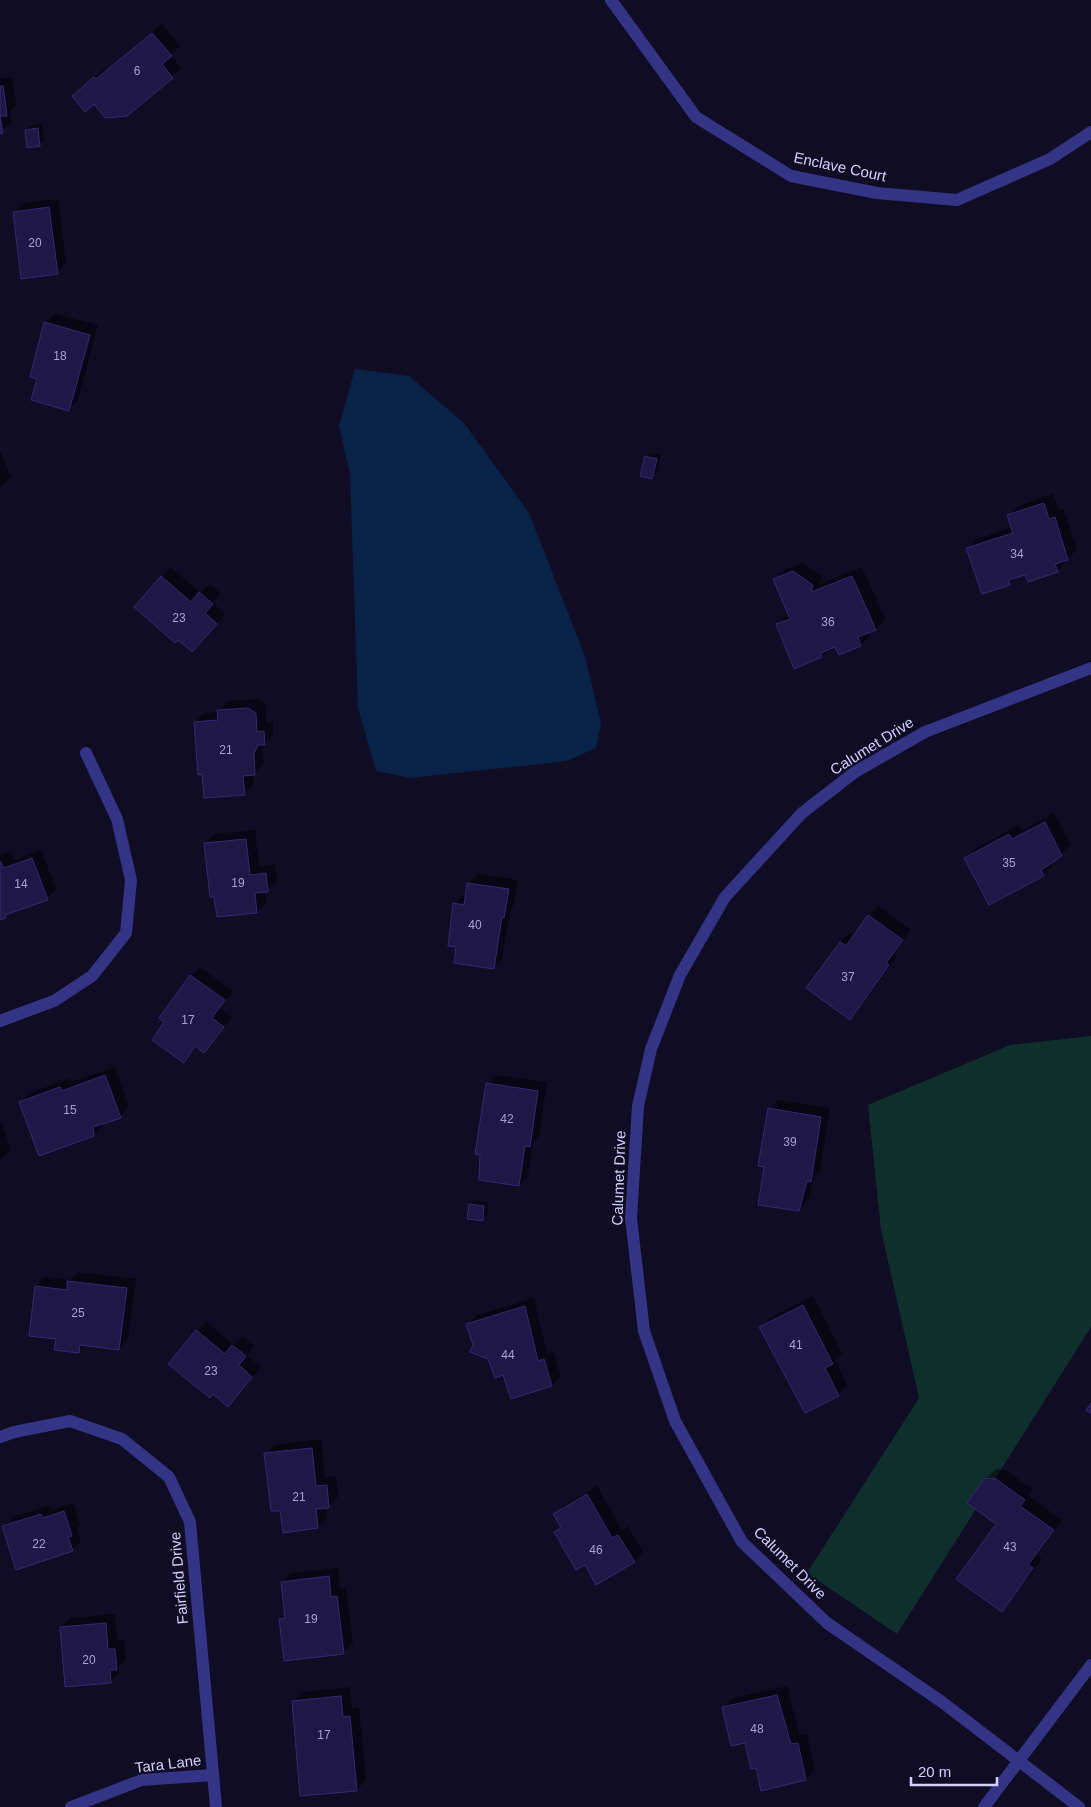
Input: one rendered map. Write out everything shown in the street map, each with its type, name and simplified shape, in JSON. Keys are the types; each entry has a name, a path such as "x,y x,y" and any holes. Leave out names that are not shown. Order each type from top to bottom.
{"street":[{"name":"Enclave Court","path":"611,0 696,118 791,176 877,193 957,200 1050,159 1091,132"},
{"name":"Calumet Drive","path":"1079,1807 942,1702 827,1623 742,1542 675,1421 644,1331 631,1218 638,1106 651,1049 680,975 725,897 802,813 855,772 925,732 1091,668"},
{"path":"0,1021 54,1001 92,976 126,933 131,880 117,819 86,753"},
{"name":"Fairfield Drive","path":"0,1437 14,1432 70,1421 122,1439 169,1478 190,1522 216,1807"},
{"path":"984,1807 1091,1665"},
{"name":"Tara Lane","path":"71,1807 142,1780 213,1775"}],"green space":[{"path":"1091,1036 1091,1327 897,1634 807,1573 919,1398 881,1230 868,1105 1010,1045"}],"water":[{"path":"355,369 409,376 464,423 529,513 585,656 601,724 596,748 567,761 410,778 376,771 358,708 350,474 339,426"}],"building":[{"path":"152,33 172,56 162,64 173,78 127,116 105,118 94,104 85,112 72,96"},
{"path":"0,86 3,86 7,116 0,116"},
{"path":"0,116 3,133 0,134"},
{"path":"38,128 40,146 27,148 25,130"},
{"path":"49,207 58,274 21,279 13,212"},
{"path":"44,322 90,335 69,411 31,400 37,379 30,377"},
{"path":"645,456 657,459 652,479 640,476"},
{"path":"1044,503 1049,519 1055,517 1068,560 1055,564 1058,572 1028,582 1025,575 1009,580 1010,585 982,594 966,548 1013,533 1007,515"},
{"path":"793,571 813,585 811,592 852,576 876,630 858,637 861,646 839,655 835,647 821,653 822,657 794,669 776,624 790,619 773,579"},
{"path":"161,576 191,602 199,592 213,604 205,613 217,624 192,652 178,640 175,643 134,607"},
{"path":"248,708 256,713 257,732 264,731 265,745 258,745 254,754 255,775 243,776 245,795 204,798 202,774 198,775 194,722 218,720 217,710"},
{"path":"1045,822 1062,856 1041,870 1044,876 989,905 964,858 1009,834 1012,839"},
{"path":"246,839 250,875 266,873 268,892 255,893 257,913 217,917 214,897 210,897 204,843"},
{"path":"32,858 48,900 5,915 6,918 0,920 0,861 4,868"},
{"path":"467,883 509,889 504,918 502,917 494,969 454,963 456,947 448,946 453,903 464,905"},
{"path":"868,915 903,940 886,963 889,965 850,1020 806,988 840,942 846,946"},
{"path":"190,975 225,1000 212,1018 224,1027 204,1053 195,1046 184,1063 152,1040 164,1022 159,1018"},
{"path":"105,1075 121,1118 93,1127 94,1136 39,1156 19,1102 60,1087 62,1091"},
{"path":"486,1083 538,1091 530,1147 525,1146 519,1186 479,1180 480,1155 475,1154"},
{"path":"768,1108 821,1117 811,1182 807,1181 799,1211 758,1205 764,1167 758,1166"},
{"path":"469,1204 484,1206 483,1221 467,1219"},
{"path":"67,1281 127,1288 119,1350 80,1345 79,1353 54,1350 56,1339 29,1336 35,1286 67,1290"},
{"path":"803,1305 833,1364 825,1368 839,1396 805,1413 759,1327"},
{"path":"525,1306 538,1361 544,1359 552,1386 511,1399 503,1375 495,1378 488,1359 470,1352 473,1345 466,1324"},
{"path":"196,1330 225,1354 232,1345 246,1356 239,1365 252,1377 228,1407 213,1394 210,1398 168,1364"},
{"path":"1091,1403 1091,1414 1086,1410"},
{"path":"312,1448 316,1486 327,1485 329,1508 316,1509 318,1528 283,1533 280,1511 271,1511 264,1453"},
{"path":"985,1478 996,1479 1025,1500 1020,1506 1054,1530 1028,1565 1033,1568 1002,1612 956,1579 996,1524 967,1503"},
{"path":"587,1494 612,1538 618,1535 635,1562 596,1585 585,1565 576,1570 554,1532 561,1528 553,1514"},
{"path":"64,1511 72,1536 68,1537 73,1551 16,1570 2,1526 41,1514 43,1518"},
{"path":"329,1576 331,1597 337,1596 344,1654 284,1661 279,1619 285,1618 281,1582"},
{"path":"106,1623 108,1649 115,1649 117,1670 110,1670 111,1683 65,1687 60,1627"},
{"path":"777,1695 791,1744 798,1743 806,1780 761,1791 756,1768 751,1769 745,1743 731,1746 722,1707"},
{"path":"341,1696 343,1717 350,1716 357,1791 300,1796 292,1701"}]}
